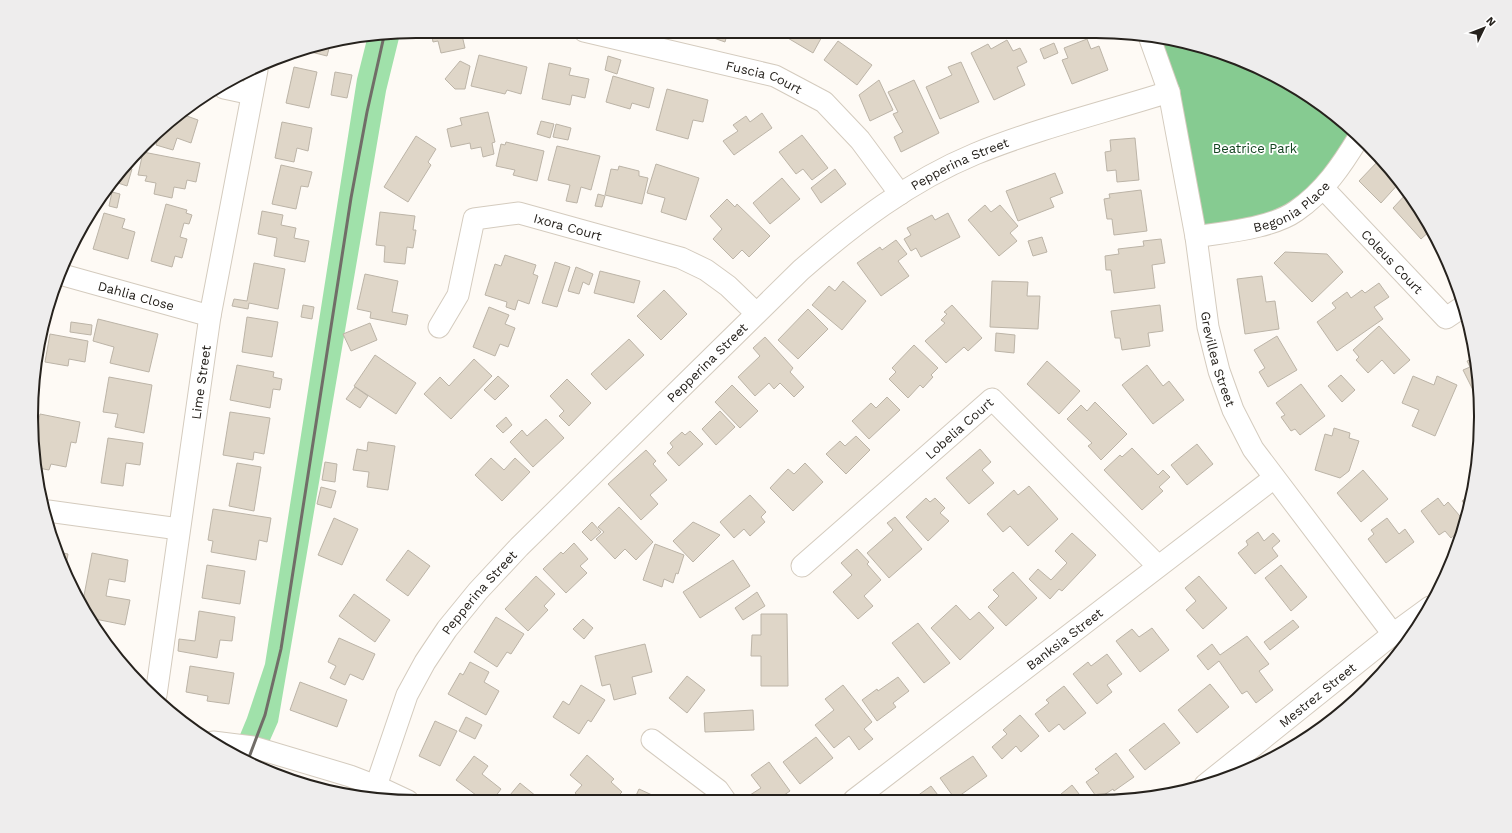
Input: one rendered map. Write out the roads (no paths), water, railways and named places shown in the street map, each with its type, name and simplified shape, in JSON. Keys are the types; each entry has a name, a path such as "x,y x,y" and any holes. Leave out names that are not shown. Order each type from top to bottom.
{"street":[{"name":"Fuscia Court","path":"614,38 775,76 824,102 860,140 900,194"},
{"name":"Grevillea Street","path":"1151,42 1169,92 1196,237 1208,327 1219,371 1233,410 1253,449 1393,634"},
{"name":"Lime Street","path":"157,691 210,316 256,74"},
{"path":"227,89 252,94"},
{"name":"Pepperina Street","path":"376,786 407,695 425,662 478,591 519,547 801,270 868,215 934,174 975,154 1030,134 1169,92"},
{"name":"Begonia Place","path":"1196,237 1252,227 1274,221 1296,211 1323,188 1343,164 1356,142"},
{"name":"Coleus Court","path":"1323,188 1446,318 1458,310"},
{"name":"Ixora Court","path":"439,327 458,294 474,219 519,213 681,258 706,270 728,286 756,313"},
{"name":"Dahlia Close","path":"66,276 210,316"},
{"name":"Lobelia Court","path":"802,566 992,399 1158,566"},
{"name":"Banksia Street","path":"860,795 1274,478"},
{"path":"50,511 179,529"},
{"name":"Mestrez Street","path":"1238,767 1393,634 1416,617"},
{"path":"652,740 718,790 722,795"},
{"path":"226,744 253,747 350,776 393,794"}],"railway":[{"path":"249,756 265,715 281,649 351,198 367,112 383,40"}],"park label":[{"name":"Beatrice Park","path":"1255,148"}]}
